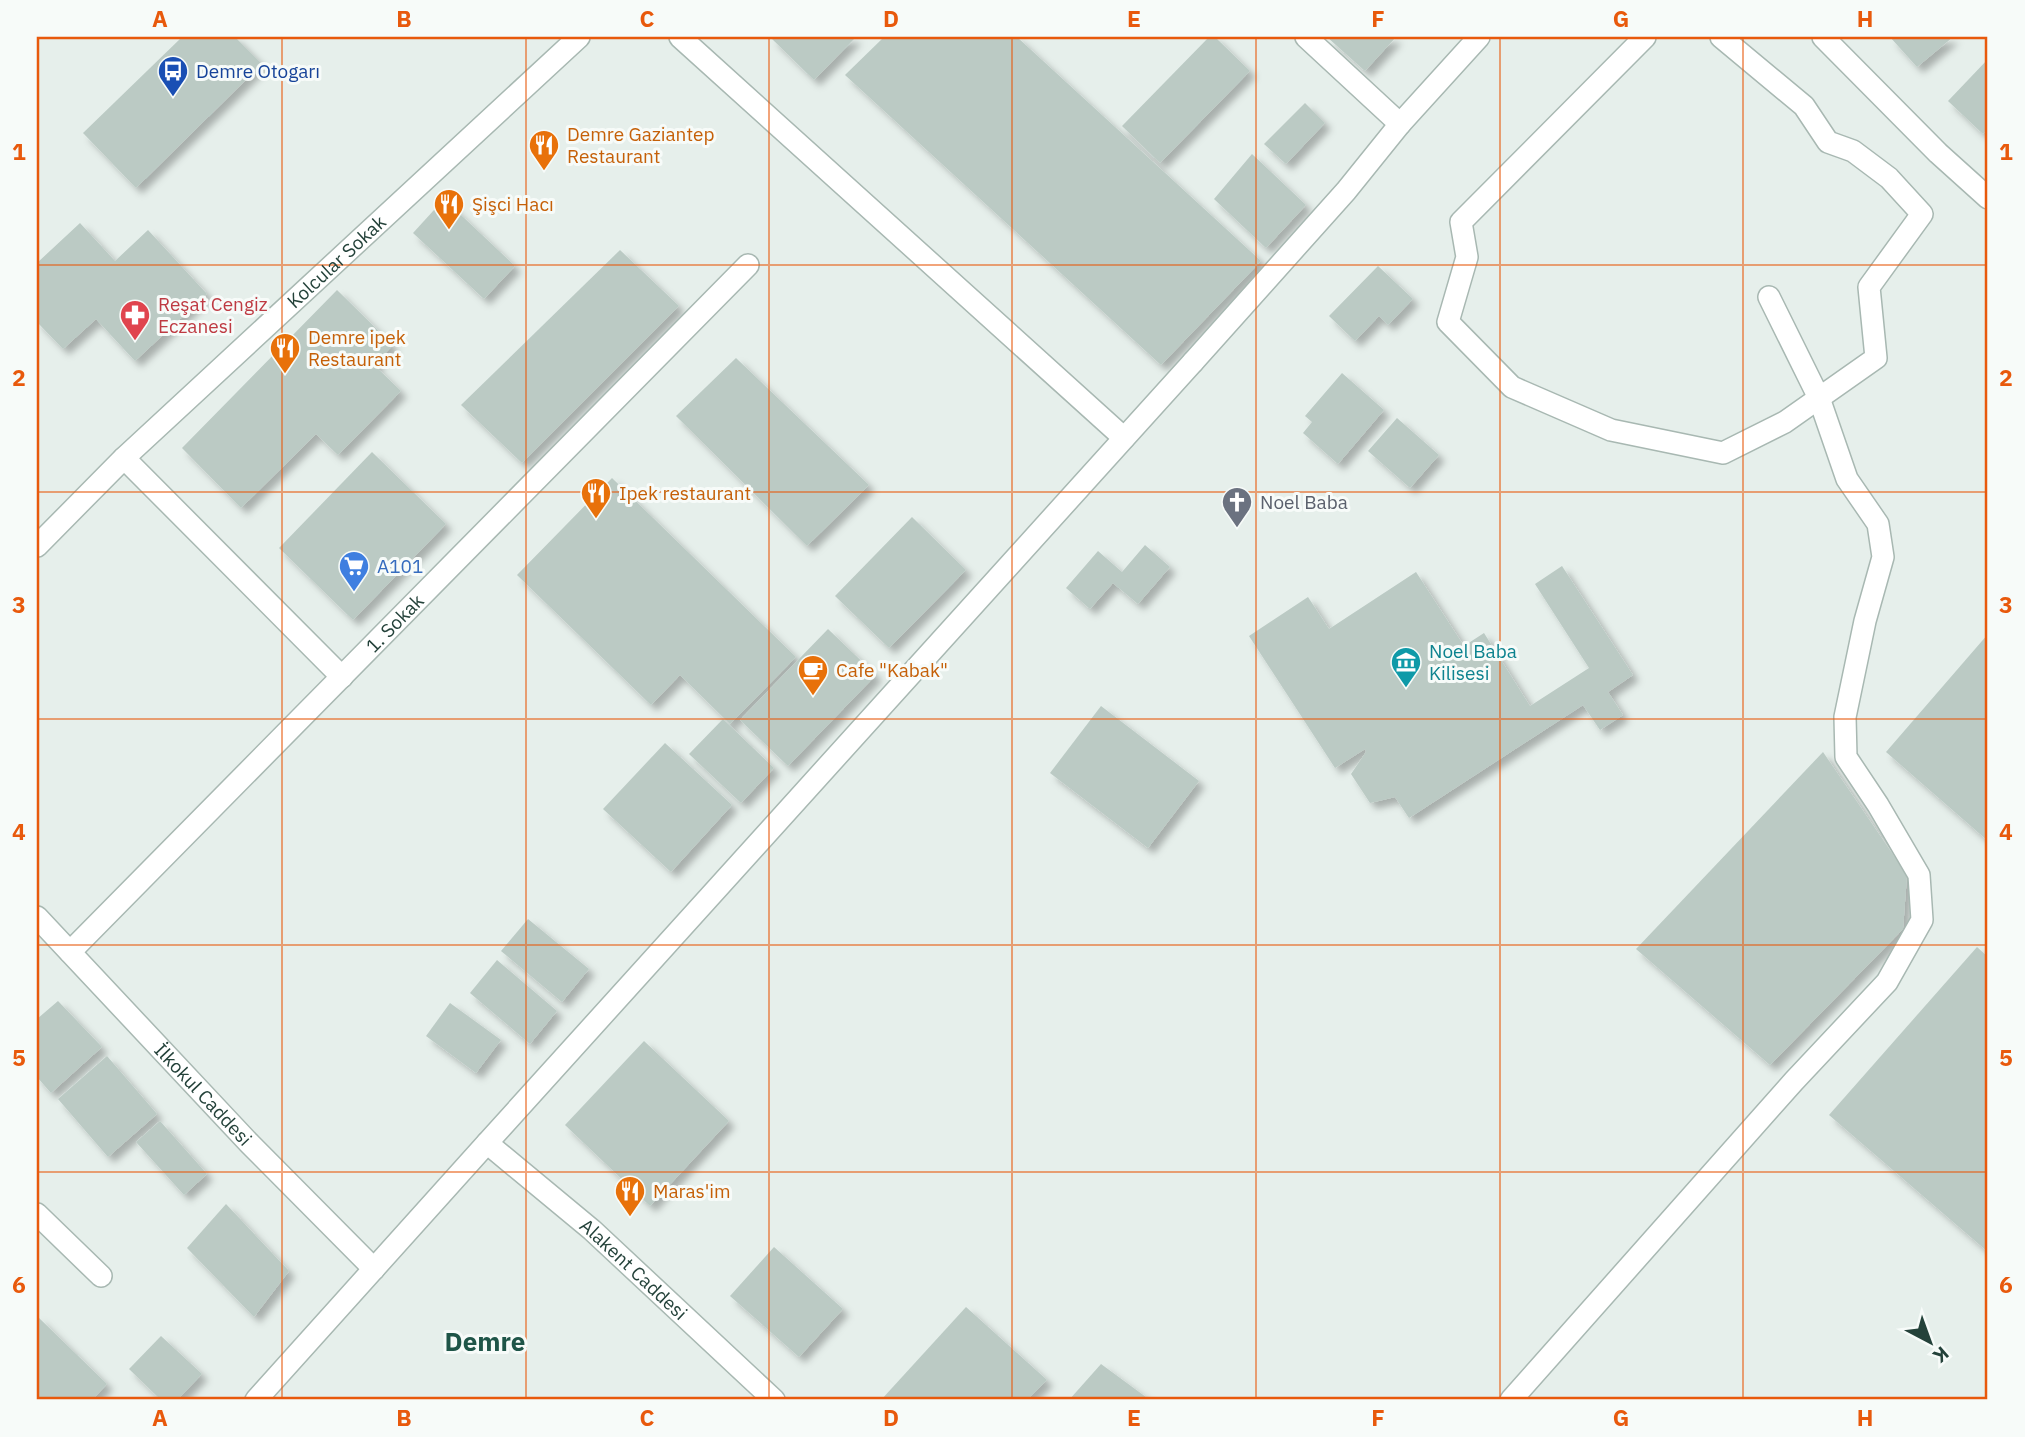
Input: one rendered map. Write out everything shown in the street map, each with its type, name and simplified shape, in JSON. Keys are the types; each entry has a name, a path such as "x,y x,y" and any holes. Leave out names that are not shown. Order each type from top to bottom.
{"street":[{"name":"Kolcular Sokak","path":"37,546 124,458 579,37"},
{"path":"680,37 1124,438"},
{"path":"1306,37 1400,124"},
{"path":"256,1400 1193,362 1479,37"},
{"path":"1645,37 1461,222 1467,257 1448,322 1512,387 1611,430 1723,453 1785,422 1876,358 1869,287 1922,214 1889,178 1853,151 1828,142 1804,106 1721,37"},
{"path":"1823,37 1938,153 1988,198"},
{"name":"1. Sokak","path":"70,952 748,265"},
{"path":"1511,1400 1794,1081 1886,982 1922,920 1919,875 1846,757 1845,717 1865,621 1883,557 1878,524 1847,479 1819,398 1769,297"},
{"path":"124,458 342,677"},
{"name":"İlkokul Caddesi","path":"37,917 249,1143 374,1269"},
{"name":"Alakent Caddesi","path":"487,1143 592,1230 774,1400"},
{"path":"37,1213 101,1276"}],"building":[{"name":"Demre Otogarı","path":"182,37 235,37 262,64 136,188 83,133"},
{"path":"770,37 856,37 814,80"},
{"path":"884,37 1017,37 1261,261 1161,365 845,75"},
{"path":"1209,37 1215,37 1250,71 1160,163 1122,126"},
{"path":"1327,37 1396,37 1365,71"},
{"path":"1890,37 1953,37 1917,67"},
{"path":"1988,59 1988,128 1983,134 1948,101"},
{"path":"1305,103 1325,123 1286,164 1264,144"},
{"path":"1252,154 1306,205 1266,248 1214,199"},
{"path":"444,199 515,266 484,299 413,233"},
{"path":"80,223 115,261 148,230 207,294 135,361 96,319 63,349 37,322 37,263"},
{"path":"620,250 679,306 522,463 461,405"},
{"path":"1378,266 1413,299 1388,325 1379,316 1355,341 1329,316"},
{"path":"337,290 393,345 374,365 401,391 338,455 316,434 241,508 182,448"},
{"path":"736,358 869,485 807,546 676,416"},
{"path":"1342,373 1384,410 1338,464 1303,433 1312,422 1305,416"},
{"path":"1397,418 1439,455 1410,488 1368,451"},
{"path":"372,452 446,524 353,620 279,548"},
{"path":"612,478 796,657 730,724 680,675 651,705 517,575"},
{"path":"912,517 966,570 889,648 835,596"},
{"path":"1145,545 1170,567 1138,604 1113,583 1090,609 1066,588 1098,551 1122,572"},
{"path":"1562,566 1633,675 1608,692 1623,715 1600,730 1583,705 1409,818 1395,797 1370,803 1351,774 1366,752 1365,749 1335,768 1249,636 1308,597 1329,629 1416,572 1464,646 1484,633 1530,706 1589,668 1535,584"},
{"path":"828,629 876,675 788,766 740,720"},
{"path":"1988,634 1988,841 1886,752"},
{"path":"1101,706 1199,781 1148,848 1050,773"},
{"path":"723,719 774,768 741,803 689,754"},
{"path":"665,743 732,805 671,872 603,809"},
{"path":"1823,752 1907,875 1903,929 1770,1065 1636,949"},
{"path":"528,919 589,969 562,1002 501,951"},
{"path":"1977,947 1988,957 1988,1252 1829,1115"},
{"path":"497,960 557,1011 530,1044 470,993"},
{"path":"58,1001 102,1047 51,1093 37,1077 37,1019"},
{"path":"450,1003 501,1040 476,1073 426,1036"},
{"path":"644,1041 729,1121 650,1206 565,1125"},
{"path":"107,1056 157,1114 108,1157 58,1099"},
{"path":"160,1121 207,1174 184,1195 136,1142"},
{"path":"226,1204 289,1271 254,1317 187,1248"},
{"path":"774,1247 843,1309 799,1357 730,1296"},
{"path":"966,1307 1047,1380 1027,1400 881,1400"},
{"path":"37,1316 107,1384 92,1400 37,1400"},
{"path":"161,1336 202,1374 177,1400 161,1400 129,1369"},
{"path":"1101,1364 1150,1400 1069,1400"}],"place":[{"name":"Demre Otogarı","path":"173,98"},
{"name":"Demre Gaziantep Restaurant","path":"544,172"},
{"name":"Şişci Hacı","path":"449,231"},
{"name":"Reşat Cengiz Eczanesi","path":"135,342"},
{"name":"Demre ipek Restaurant","path":"285,375"},
{"name":"Ipek restaurant","path":"596,520"},
{"name":"Noel Baba","path":"1237,529"},
{"name":"A101","path":"354,593"},
{"name":"Noel Baba Kilisesi","path":"1406,689"},
{"name":"Cafe \"Kabak\"","path":"813,697"},
{"name":"Maras'im","path":"630,1218"}],"district":[{"name":"Demre","path":"485,1342"}]}
